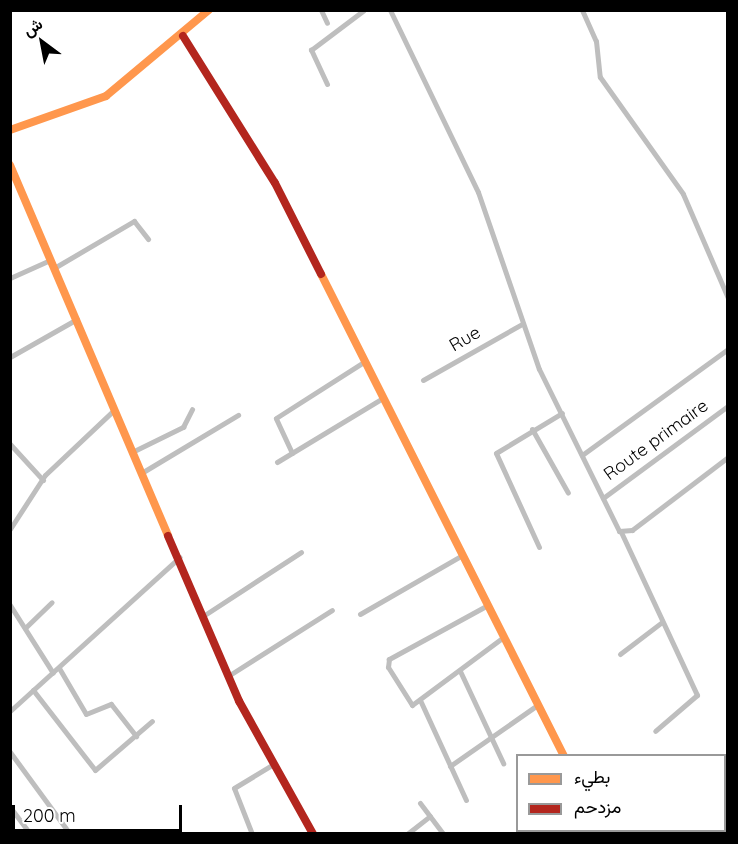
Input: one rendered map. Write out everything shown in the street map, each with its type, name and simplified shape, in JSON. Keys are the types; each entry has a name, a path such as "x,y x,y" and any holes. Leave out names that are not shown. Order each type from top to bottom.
{"street":[{"path":"10,130 106,96 183,36 209,10"},
{"path":"321,10 327,22"},
{"path":"327,84 311,50 364,10"},
{"path":"390,10 478,192 522,324 697,695 655,732"},
{"path":"582,10 596,41 600,77 683,194 728,298"},
{"path":"183,36 274,183 501,639 563,754"},
{"path":"10,165 180,557 228,676 272,765 313,834"},
{"path":"54,268 134,221 148,239"},
{"path":"10,278 50,260"},
{"path":"10,357 77,319"},
{"name":"Rue","path":"423,380 522,324"},
{"path":"582,455 728,349"},
{"path":"292,453 276,418 362,363"},
{"path":"277,462 381,399"},
{"name":"Route primaire","path":"603,498 728,406"},
{"path":"10,529 43,480 115,409"},
{"path":"134,451 183,428 192,409"},
{"path":"539,547 496,453 562,412"},
{"path":"143,472 238,415"},
{"path":"532,429 568,494"},
{"path":"10,444 43,480"},
{"path":"621,532 728,457"},
{"path":"203,616 301,552"},
{"path":"360,614 461,556"},
{"path":"10,711 180,557"},
{"path":"25,628 52,602"},
{"path":"10,605 53,673"},
{"path":"486,606 387,661 408,704 420,700 501,639"},
{"path":"228,676 332,610"},
{"path":"620,654 662,622"},
{"path":"59,668 86,714 111,704 136,736"},
{"path":"460,671 503,763"},
{"path":"33,690 95,770 152,721"},
{"path":"420,700 465,800"},
{"path":"450,766 536,706"},
{"path":"10,752 67,830"},
{"path":"252,834 234,788 272,765"},
{"path":"420,802 443,834"},
{"path":"10,807 30,834"},
{"path":"407,834 430,816"}],"traffic: slow":[{"path":"10,130 106,96 209,10"},
{"path":"10,165 168,536"},
{"path":"321,274 563,754"}],"traffic: jam":[{"path":"183,36 275,183 321,274"},
{"path":"168,536 239,701 313,834"}]}
